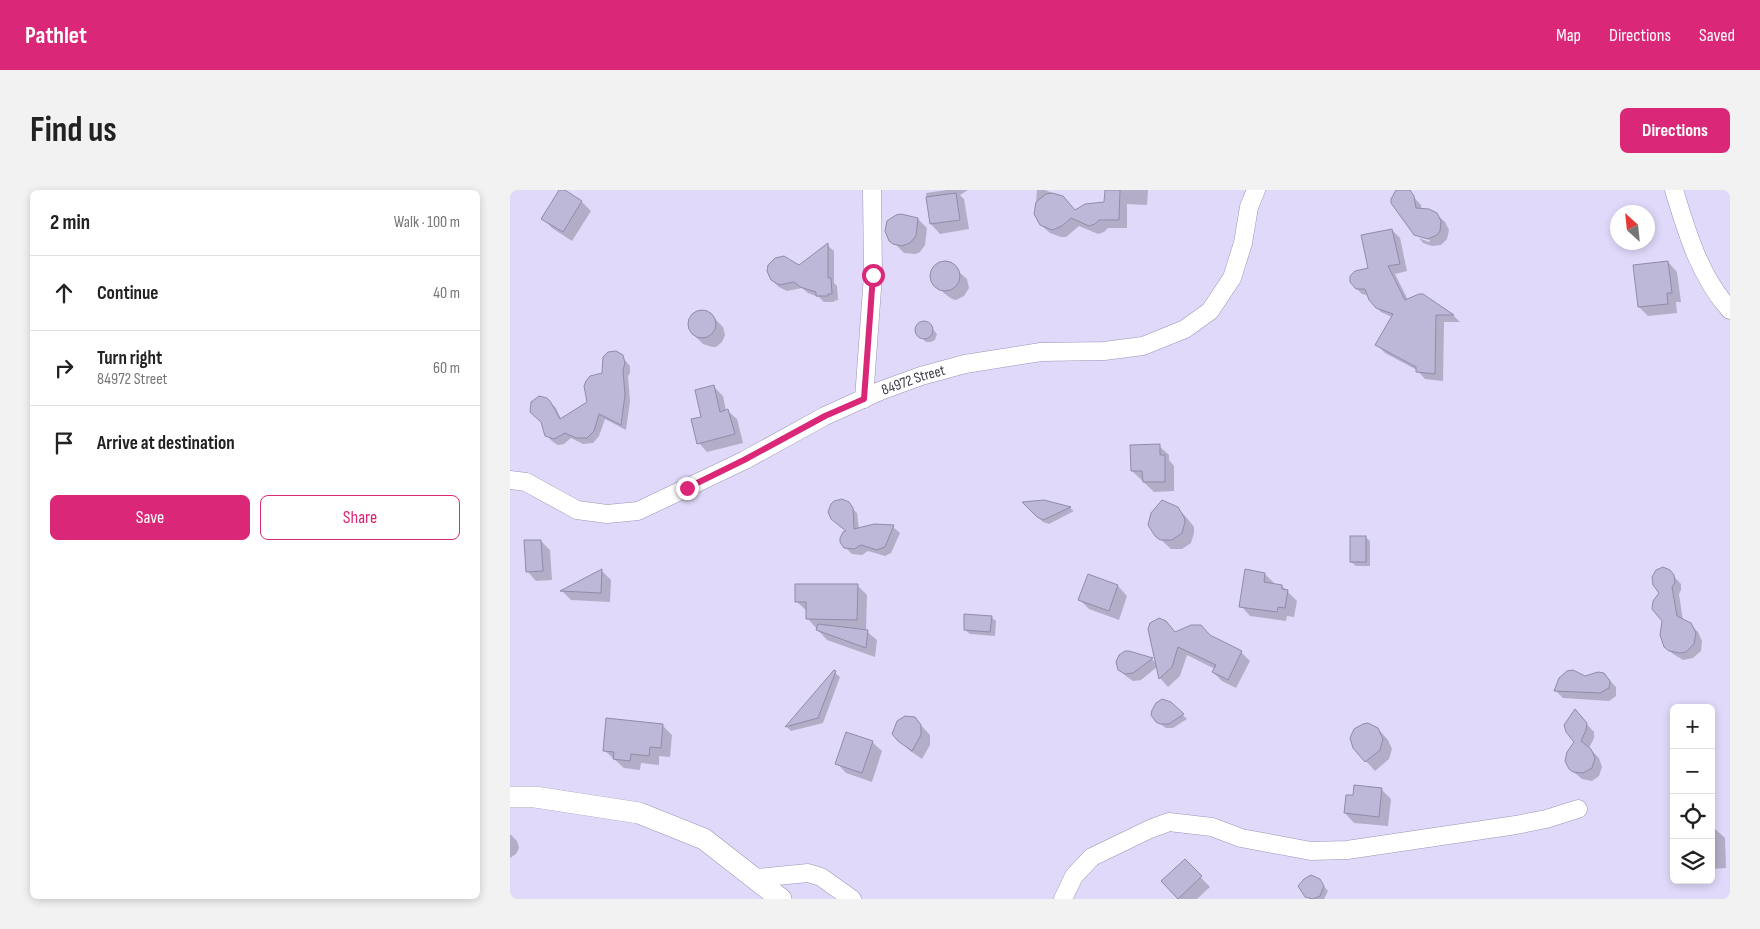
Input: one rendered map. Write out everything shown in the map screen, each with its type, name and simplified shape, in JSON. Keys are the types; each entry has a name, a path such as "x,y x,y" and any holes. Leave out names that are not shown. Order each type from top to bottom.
{"street":[{"path":"864,399 873,275 872,190"},
{"name":"84972 Street","path":"510,480 526,482 577,510 607,514 638,511 744,460 825,416 921,376 965,364 1042,352 1104,351 1143,346 1185,329 1210,311 1232,278 1256,190"},
{"path":"1674,190 1694,251 1710,283 1730,310"},
{"path":"510,797 535,798 639,812 704,839 781,899"},
{"path":"1063,899 1074,876 1092,857 1169,822 1212,827 1241,838 1311,851 1348,850 1516,825 1546,819 1578,809"},
{"path":"756,878 808,873 821,877 852,899"}],"building":[{"path":"559,190 565,190 582,201 563,232 541,219"},
{"path":"1105,190 1120,190 1119,220 1099,220 1089,226 1071,218 1062,226 1052,230 1040,225 1034,214 1036,202 1046,194 1052,193 1063,196 1075,210 1085,204 1104,202"},
{"path":"1396,190 1410,190 1414,196 1416,208 1429,209 1437,213 1441,221 1440,231 1437,235 1428,239 1414,235 1391,203"},
{"path":"956,193 960,220 930,224 926,197"},
{"path":"901,214 918,218 916,236 910,243 902,246 889,241 885,231 887,221"},
{"path":"1392,229 1400,264 1388,266 1405,300 1423,294 1454,315 1436,315 1435,374 1416,372 1416,367 1375,345 1393,314 1376,308 1369,300 1365,289 1356,289 1350,282 1350,276 1355,271 1368,268 1361,235"},
{"path":"828,243 828,278 831,278 832,294 816,296 816,292 800,287 794,282 779,285 771,280 767,271 768,265 775,258 784,256 799,265"},
{"path":"945,261 951,262 959,270 959,282 951,290 945,291 939,290 931,282 930,276 931,270 939,262"},
{"path":"1668,261 1672,293 1667,293 1668,304 1638,307 1633,265"},
{"path":"702,310 712,314 716,324 712,334 702,338 692,334 688,324 692,314"},
{"path":"924,321 930,324 933,330 930,336 924,339 918,336 915,330 918,324"},
{"path":"616,351 623,355 625,363 623,370 625,395 621,425 599,414 594,431 587,438 576,438 565,433 554,439 545,436 541,422 530,412 531,402 539,396 547,398 560,419 587,402 584,386 586,381 590,376 602,373 603,357 608,352"},
{"path":"714,385 720,412 728,409 735,434 697,444 691,419 701,417 695,390"},
{"path":"1160,444 1160,455 1165,455 1165,482 1143,482 1142,471 1131,471 1130,445"},
{"path":"842,499 849,502 853,508 854,529 874,524 894,525 885,547 877,550 861,545 854,549 844,548 840,538 843,532 846,531 831,519 828,512 834,501"},
{"path":"1044,500 1071,507 1043,520 1037,517 1022,502"},
{"path":"1162,500 1178,507 1184,517 1185,522 1182,533 1172,540 1160,540 1148,525 1151,513"},
{"path":"1350,536 1366,536 1366,562 1350,562"},
{"path":"524,540 541,540 543,571 526,572"},
{"path":"1663,567 1670,570 1674,575 1675,583 1672,587 1677,616 1691,623 1696,633 1694,644 1686,652 1669,651 1664,647 1660,635 1662,621 1652,609 1653,601 1659,593 1653,585 1652,577 1656,570"},
{"path":"602,569 601,593 560,591"},
{"path":"1245,569 1265,573 1264,582 1282,585 1282,589 1288,590 1285,608 1278,607 1277,612 1239,607"},
{"path":"1088,574 1118,585 1109,611 1078,600"},
{"path":"795,584 858,584 857,620 806,619 806,602 795,602"},
{"path":"964,614 992,616 990,632 964,630"},
{"path":"1159,618 1166,621 1175,632 1191,625 1201,625 1210,635 1242,651 1228,680 1212,672 1216,665 1178,647 1172,667 1159,679 1148,629 1150,623"},
{"path":"818,624 868,630 866,648 816,630"},
{"path":"1125,651 1153,658 1133,673 1125,674 1118,670 1116,662 1119,655"},
{"path":"834,670 836,671 818,718 785,727"},
{"path":"1573,670 1585,676 1598,672 1604,673 1610,681 1609,688 1600,693 1554,691 1559,678 1567,671"},
{"path":"1162,699 1171,702 1184,714 1169,724 1156,722 1151,715 1152,710 1156,703"},
{"path":"1575,709 1587,723 1581,741 1591,749 1595,758 1592,768 1583,773 1573,772 1565,761 1567,752 1574,742 1566,732 1564,725"},
{"path":"905,716 915,717 921,725 921,735 912,751 892,734 897,721"},
{"path":"606,718 663,724 661,748 650,747 649,756 631,754 630,761 613,759 614,752 603,751"},
{"path":"1368,723 1378,728 1383,739 1380,750 1365,762 1353,748 1350,738 1354,729"},
{"path":"846,732 873,741 862,773 835,764"},
{"path":"1354,785 1382,788 1379,817 1344,813 1346,795 1353,795"},
{"path":"1185,859 1202,876 1178,899 1161,881"},
{"path":"1311,875 1320,879 1324,886 1320,896 1313,899 1305,897 1298,886"}],"route":[{"path":"687,488 744,460 825,416 864,399 873,275"}]}
